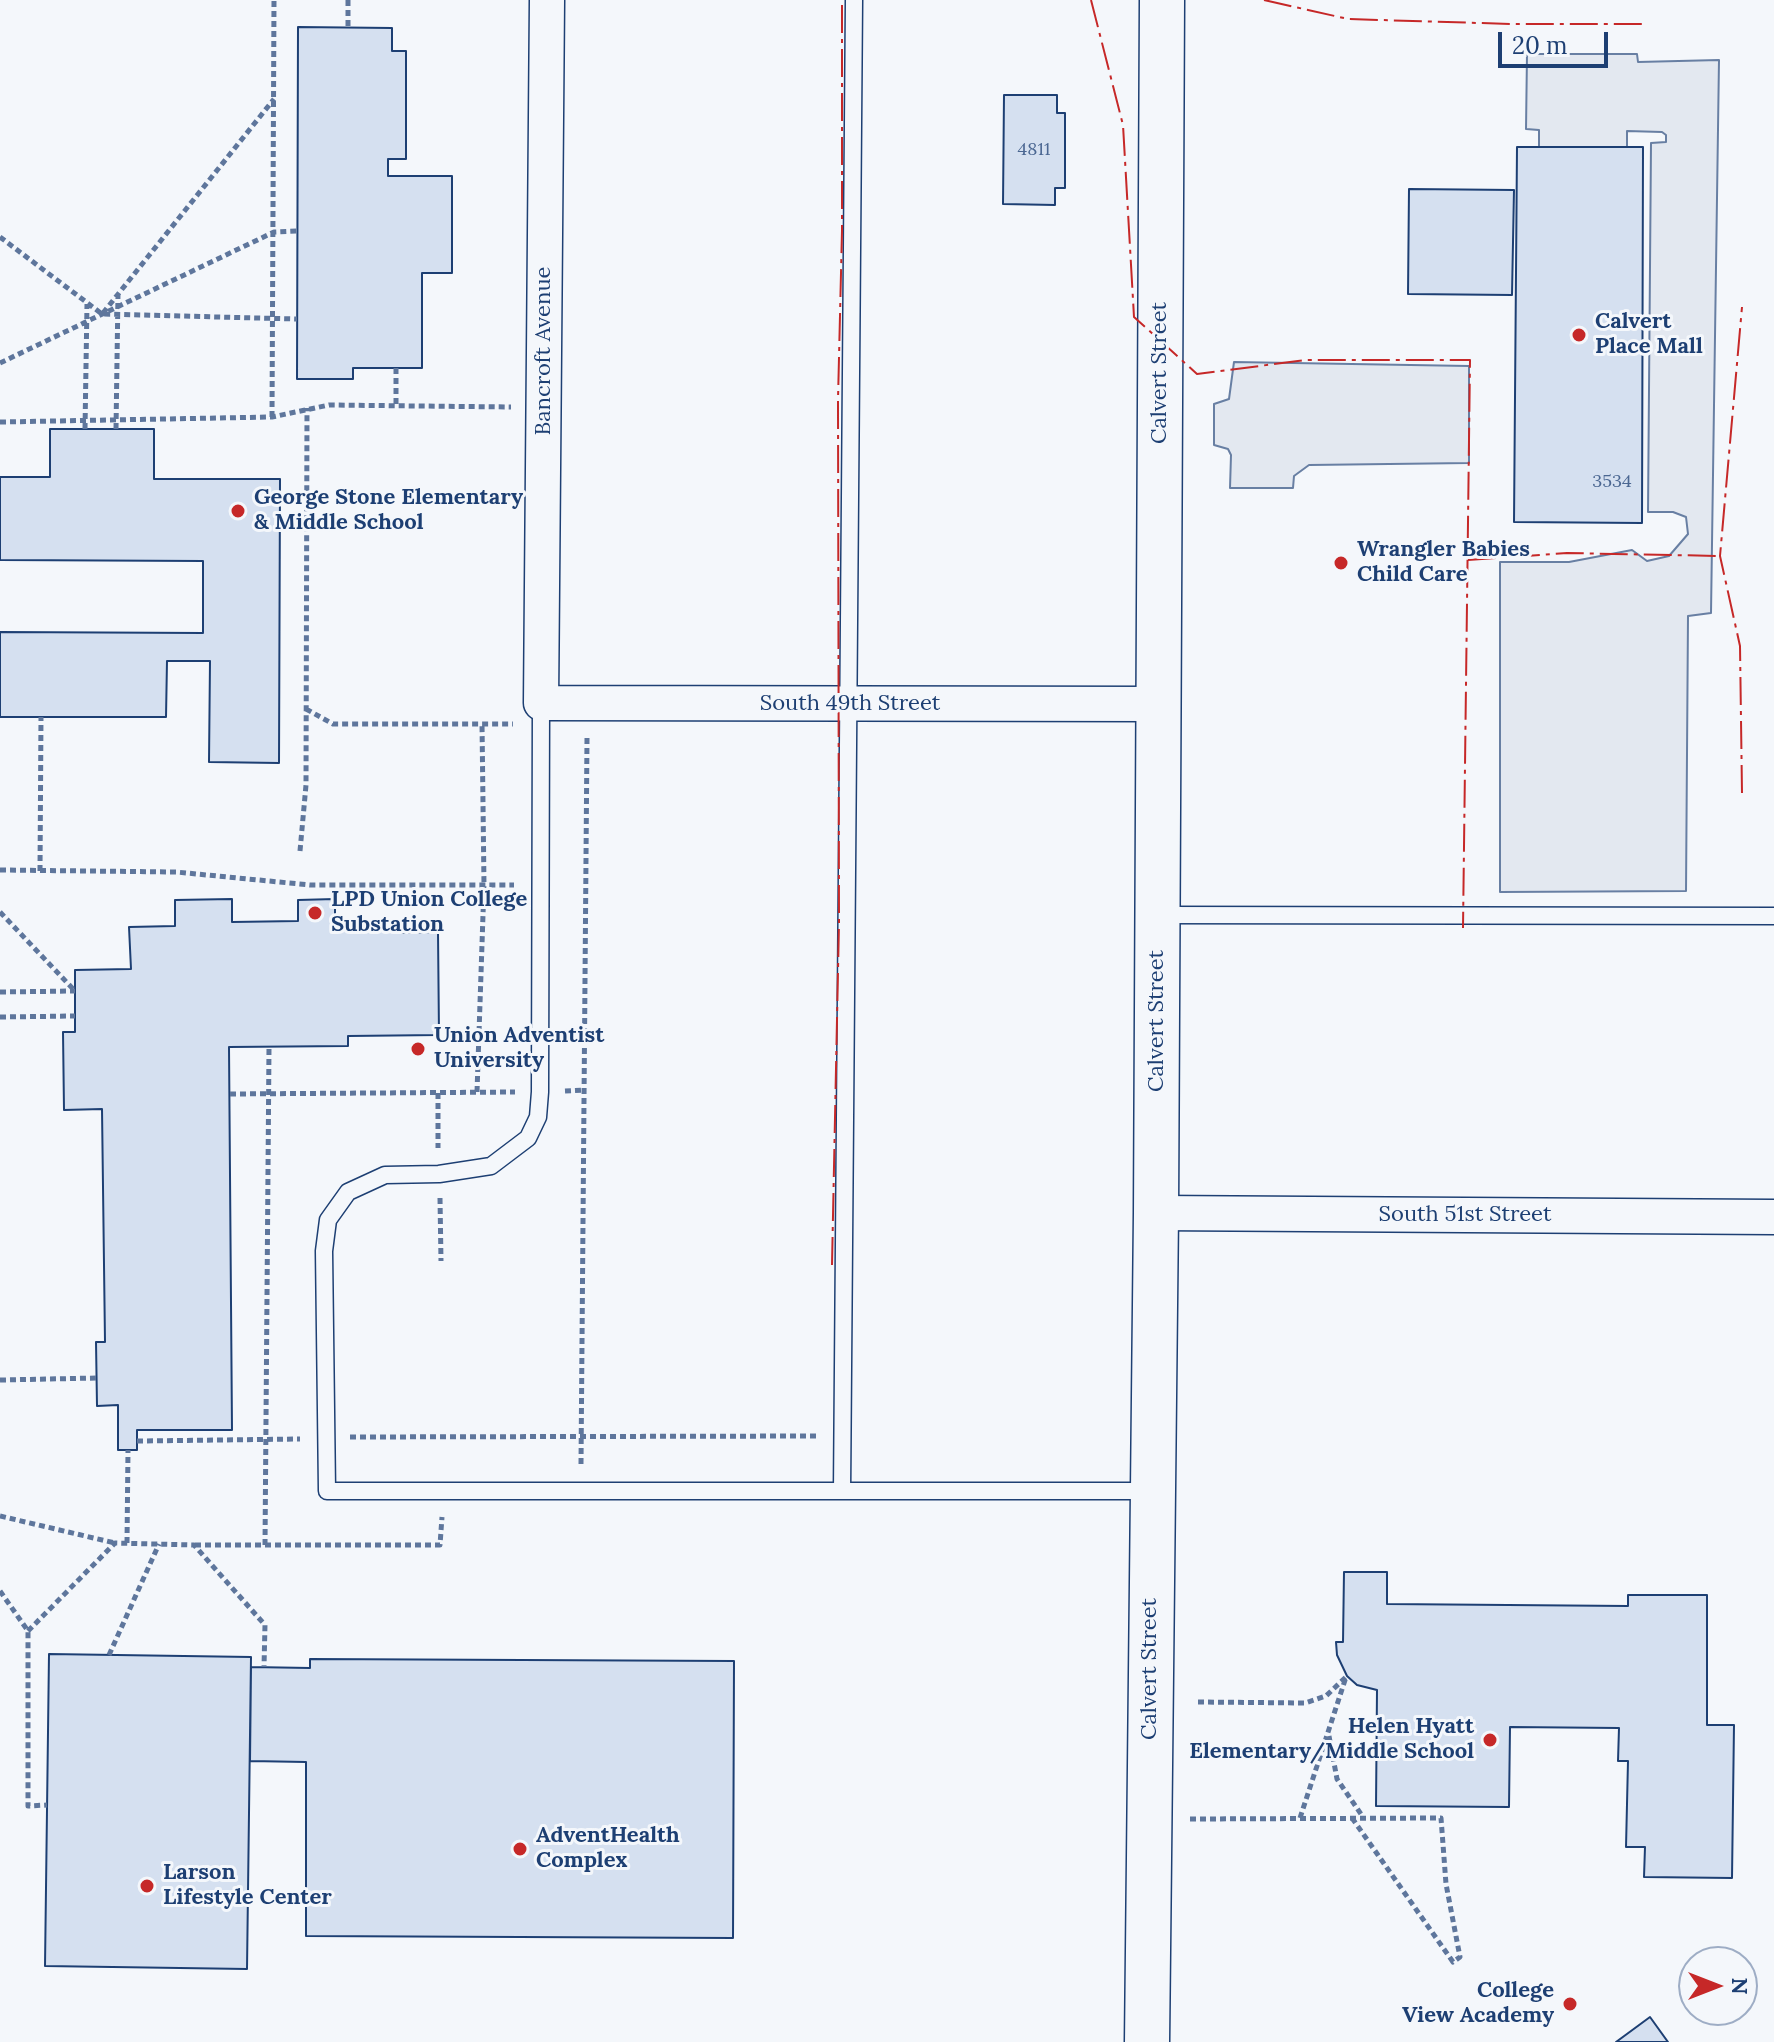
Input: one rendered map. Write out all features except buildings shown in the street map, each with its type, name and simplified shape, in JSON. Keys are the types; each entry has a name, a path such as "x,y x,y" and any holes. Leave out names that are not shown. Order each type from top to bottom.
{"street":[{"name":"Bancroft Avenue","path":"541,714 547,0"},
{"name":"Calvert Street","path":"1147,2042 1156,1213 1162,0"},
{"name":"South 49th Street","path":"541,714 849,704 1159,704"},
{"name":"South 51st Street","path":"1156,1213 1774,1217"}],"lane":[{"path":"842,1491 854,0"},
{"path":"541,714 538,1117 528,1138 491,1166 439,1174 385,1175 348,1192 328,1220 324,1251 327,1491 1151,1491"},
{"path":"1158,915 1774,916"}],"path":[{"path":"272,417 274,0"},
{"path":"348,0 348,28"},
{"path":"102,314 274,98"},
{"path":"0,363 274,232 298,231"},
{"path":"0,237 102,314 297,319"},
{"path":"116,429 118,294"},
{"path":"85,429 87,303"},
{"path":"396,368 396,406"},
{"path":"0,422 272,417 329,405 544,408"},
{"path":"300,851 306,785 307,408"},
{"path":"306,709 333,724 482,723 541,714 587,727 581,1491"},
{"path":"40,871 41,717"},
{"path":"477,1092 484,885 482,723"},
{"path":"0,870 176,872 310,885 540,885"},
{"path":"0,912 75,991 0,992"},
{"path":"0,1017 75,1016"},
{"path":"265,1545 269,1047"},
{"path":"230,1094 584,1090"},
{"path":"438,1093 441,1261"},
{"path":"0,1380 97,1378"},
{"path":"137,1441 267,1441 327,1437 842,1436"},
{"path":"127,1543 128,1450"},
{"path":"0,1516 115,1543 440,1545 444,1491"},
{"path":"28,1631 115,1543"},
{"path":"109,1655 159,1544"},
{"path":"194,1545 265,1625 264,1667"},
{"path":"0,1591 28,1631 28,1806 47,1805"},
{"path":"1198,1702 1305,1703 1326,1696 1347,1676 1300,1818"},
{"path":"1328,1731 1337,1779 1363,1818"},
{"path":"1149,1818 1300,1818 1352,1818 1441,1818 1446,1884 1460,1957 1453,1962 1352,1818"}],"shaded area":[{"path":"1527,54 1637,54 1638,62 1719,60 1711,613 1688,616 1686,891 1500,892 1500,562 1569,562 1632,550 1647,561 1669,556 1688,534 1686,517 1673,512 1648,512 1651,143 1666,142 1666,135 1662,132 1627,131 1627,147 1539,147 1539,130 1526,129"},
{"path":"1234,362 1469,366 1469,463 1309,465 1294,476 1293,488 1230,488 1231,455 1228,449 1214,445 1214,404 1229,399"}],"power":[{"path":"832,1265 839,922 838,400 842,0"},
{"path":"1091,0 1123,125 1134,317 1197,374 1306,360 1470,360 1463,928"},
{"path":"1264,0 1348,19 1645,24"},
{"path":"1742,307 1720,556 1740,646 1742,793"},
{"path":"1468,560 1567,553 1720,556"}],"place":[{"name":"Calvert Place Mall","path":"1579,335"},
{"name":"George Stone Elementary & Middle School","path":"238,511"},
{"name":"Wrangler Babies Child Care","path":"1341,563"},
{"name":"LPD Union College Substation","path":"315,913"},
{"name":"Union Adventist University","path":"418,1049"},
{"name":"Helen Hyatt Elementary/Middle School","path":"1490,1740"},
{"name":"AdventHealth Complex","path":"520,1849"},
{"name":"Larson Lifestyle Center","path":"147,1886"},
{"name":"College View Academy","path":"1570,2004"}]}
